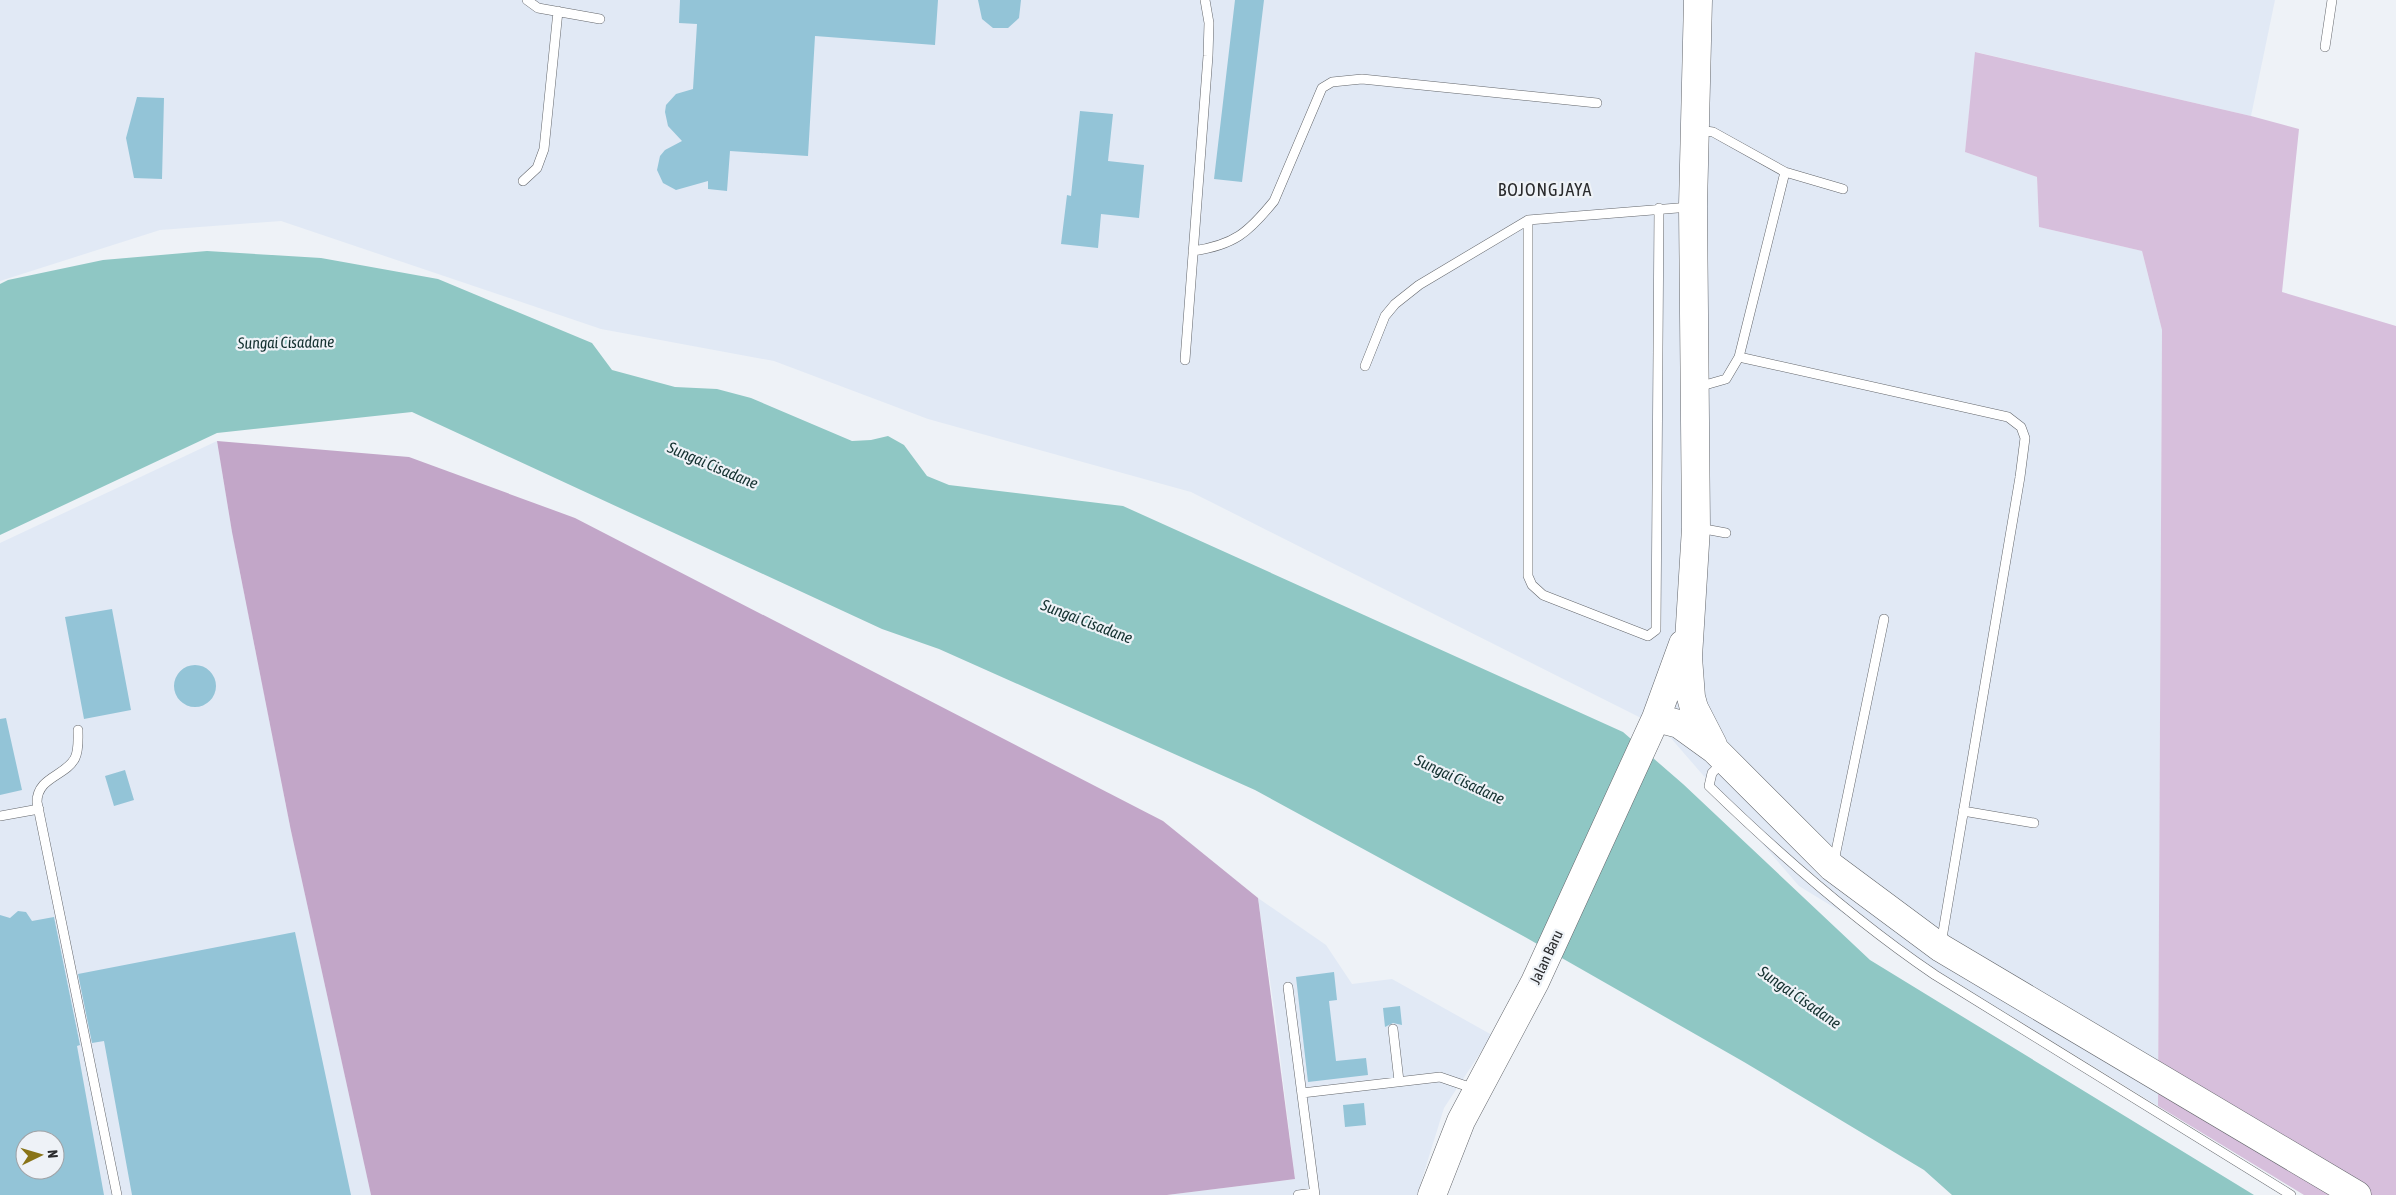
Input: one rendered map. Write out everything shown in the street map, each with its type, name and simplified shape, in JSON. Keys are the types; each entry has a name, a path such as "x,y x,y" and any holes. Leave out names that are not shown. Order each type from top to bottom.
{"main road":[{"path":"1698,0 1693,129 1696,528 1692,618 1688,657 1691,697 1696,715 1721,755"},
{"name":"Jalan Baru","path":"1432,1195 1462,1121 1535,982 1654,723 1692,618"},
{"path":"1654,723 1679,724 1721,755 1832,867 1941,948 2358,1195"}],"lane":[{"path":"527,0 532,5 600,19"},
{"path":"1185,360 1208,56 1209,23 1205,0"},
{"path":"2325,47 2332,0"},
{"path":"523,181 539,165 544,150 558,11"},
{"path":"1193,251 1217,248 1234,240 1262,216 1274,201 1322,88 1332,82 1362,79 1596,103"},
{"path":"1693,129 1713,132 1784,172 1843,189"},
{"path":"1695,388 1726,379 1738,357 1784,172"},
{"path":"1365,366 1385,316 1395,304 1419,285 1528,220 1693,206"},
{"path":"1528,220 1528,576 1532,585 1543,595 1648,636 1656,630 1659,208"},
{"path":"1738,357 2008,418 2021,427 2025,438 1941,948"},
{"path":"1696,528 1726,534"},
{"path":"1832,867 1884,619"},
{"path":"78,730 76,758 72,764 42,786 37,797 117,1195"},
{"path":"1721,755 1712,773 1709,786 1747,822 1882,939 1943,980 2291,1195"},
{"path":"0,816 39,809"},
{"path":"1963,810 2034,823"},
{"path":"1288,987 1314,1194 1298,1195"},
{"path":"1393,1029 1399,1082"},
{"path":"1302,1093 1440,1077 1478,1089"}],"shaded area":[{"path":"0,0 2275,0 2251,116 1976,52 1965,152 2037,177 2039,227 2142,251 2162,330 2158,1106 1799,886 1663,729 1191,492 928,419 774,361 601,329 281,221 160,230 0,281"},
{"path":"1975,52 2251,116 2299,129 2282,292 2396,326 2396,1195 2304,1195 2158,1106 2162,330 2142,251 2039,227 2037,177 1965,152"},
{"path":"217,441 232,532 291,831 371,1195 0,1195 0,543"},
{"path":"217,441 409,457 575,518 1163,821 1258,898 1295,1179 1167,1195 371,1195 291,831 232,532"},
{"path":"1258,898 1326,945 1352,984 1392,979 1492,1035 1444,1108 1417,1195 1167,1195 1295,1179 1275,1015"}],"water":[{"name":"Sungai Cisadane","path":"207,251 321,258 438,279 592,343 612,370 675,387 717,389 751,398 852,441 871,440 888,436 904,445 927,476 949,485 1123,506 1623,732 1683,784 1870,960 2254,1195 1952,1195 1924,1170 1744,1062 1525,937 1255,790 939,649 882,629 412,412 217,433 0,535 0,284 8,280 103,260"}],"building":[{"path":"680,0 938,0 935,45 815,36 808,156 730,151 727,191 708,189 708,181 676,190 663,183 657,170 660,156 665,150 682,141 668,126 665,112 666,105 676,94 693,89 697,24 679,23"},
{"path":"978,0 1021,0 1019,18 1008,28 993,28 982,19"},
{"path":"1235,0 1264,0 1242,182 1214,179"},
{"path":"137,97 164,98 162,179 134,178 126,138"},
{"path":"1080,111 1113,114 1108,161 1144,165 1139,218 1101,214 1098,248 1061,244 1067,195 1071,196"},
{"path":"112,609 131,710 84,719 65,617"},
{"path":"199,665 207,668 213,674 216,686 213,698 207,704 191,707 183,704 177,698 174,682 177,674 183,668"},
{"path":"6,718 22,790 0,795 0,719"},
{"path":"125,770 134,800 114,806 105,776"},
{"path":"18,911 26,912 32,921 54,917 80,1045 77,1046 104,1195 0,1195 0,915 10,918"},
{"path":"295,932 351,1195 132,1195 104,1041 92,1043 78,974"},
{"path":"1334,972 1337,1000 1329,1001 1336,1061 1366,1058 1368,1075 1308,1082 1296,977"},
{"path":"1400,1006 1402,1025 1393,1023 1385,1027 1383,1008"},
{"path":"1364,1103 1366,1125 1345,1127 1343,1105"}],"district":[{"name":"BOJONGJAYA","path":"1545,189"}]}
